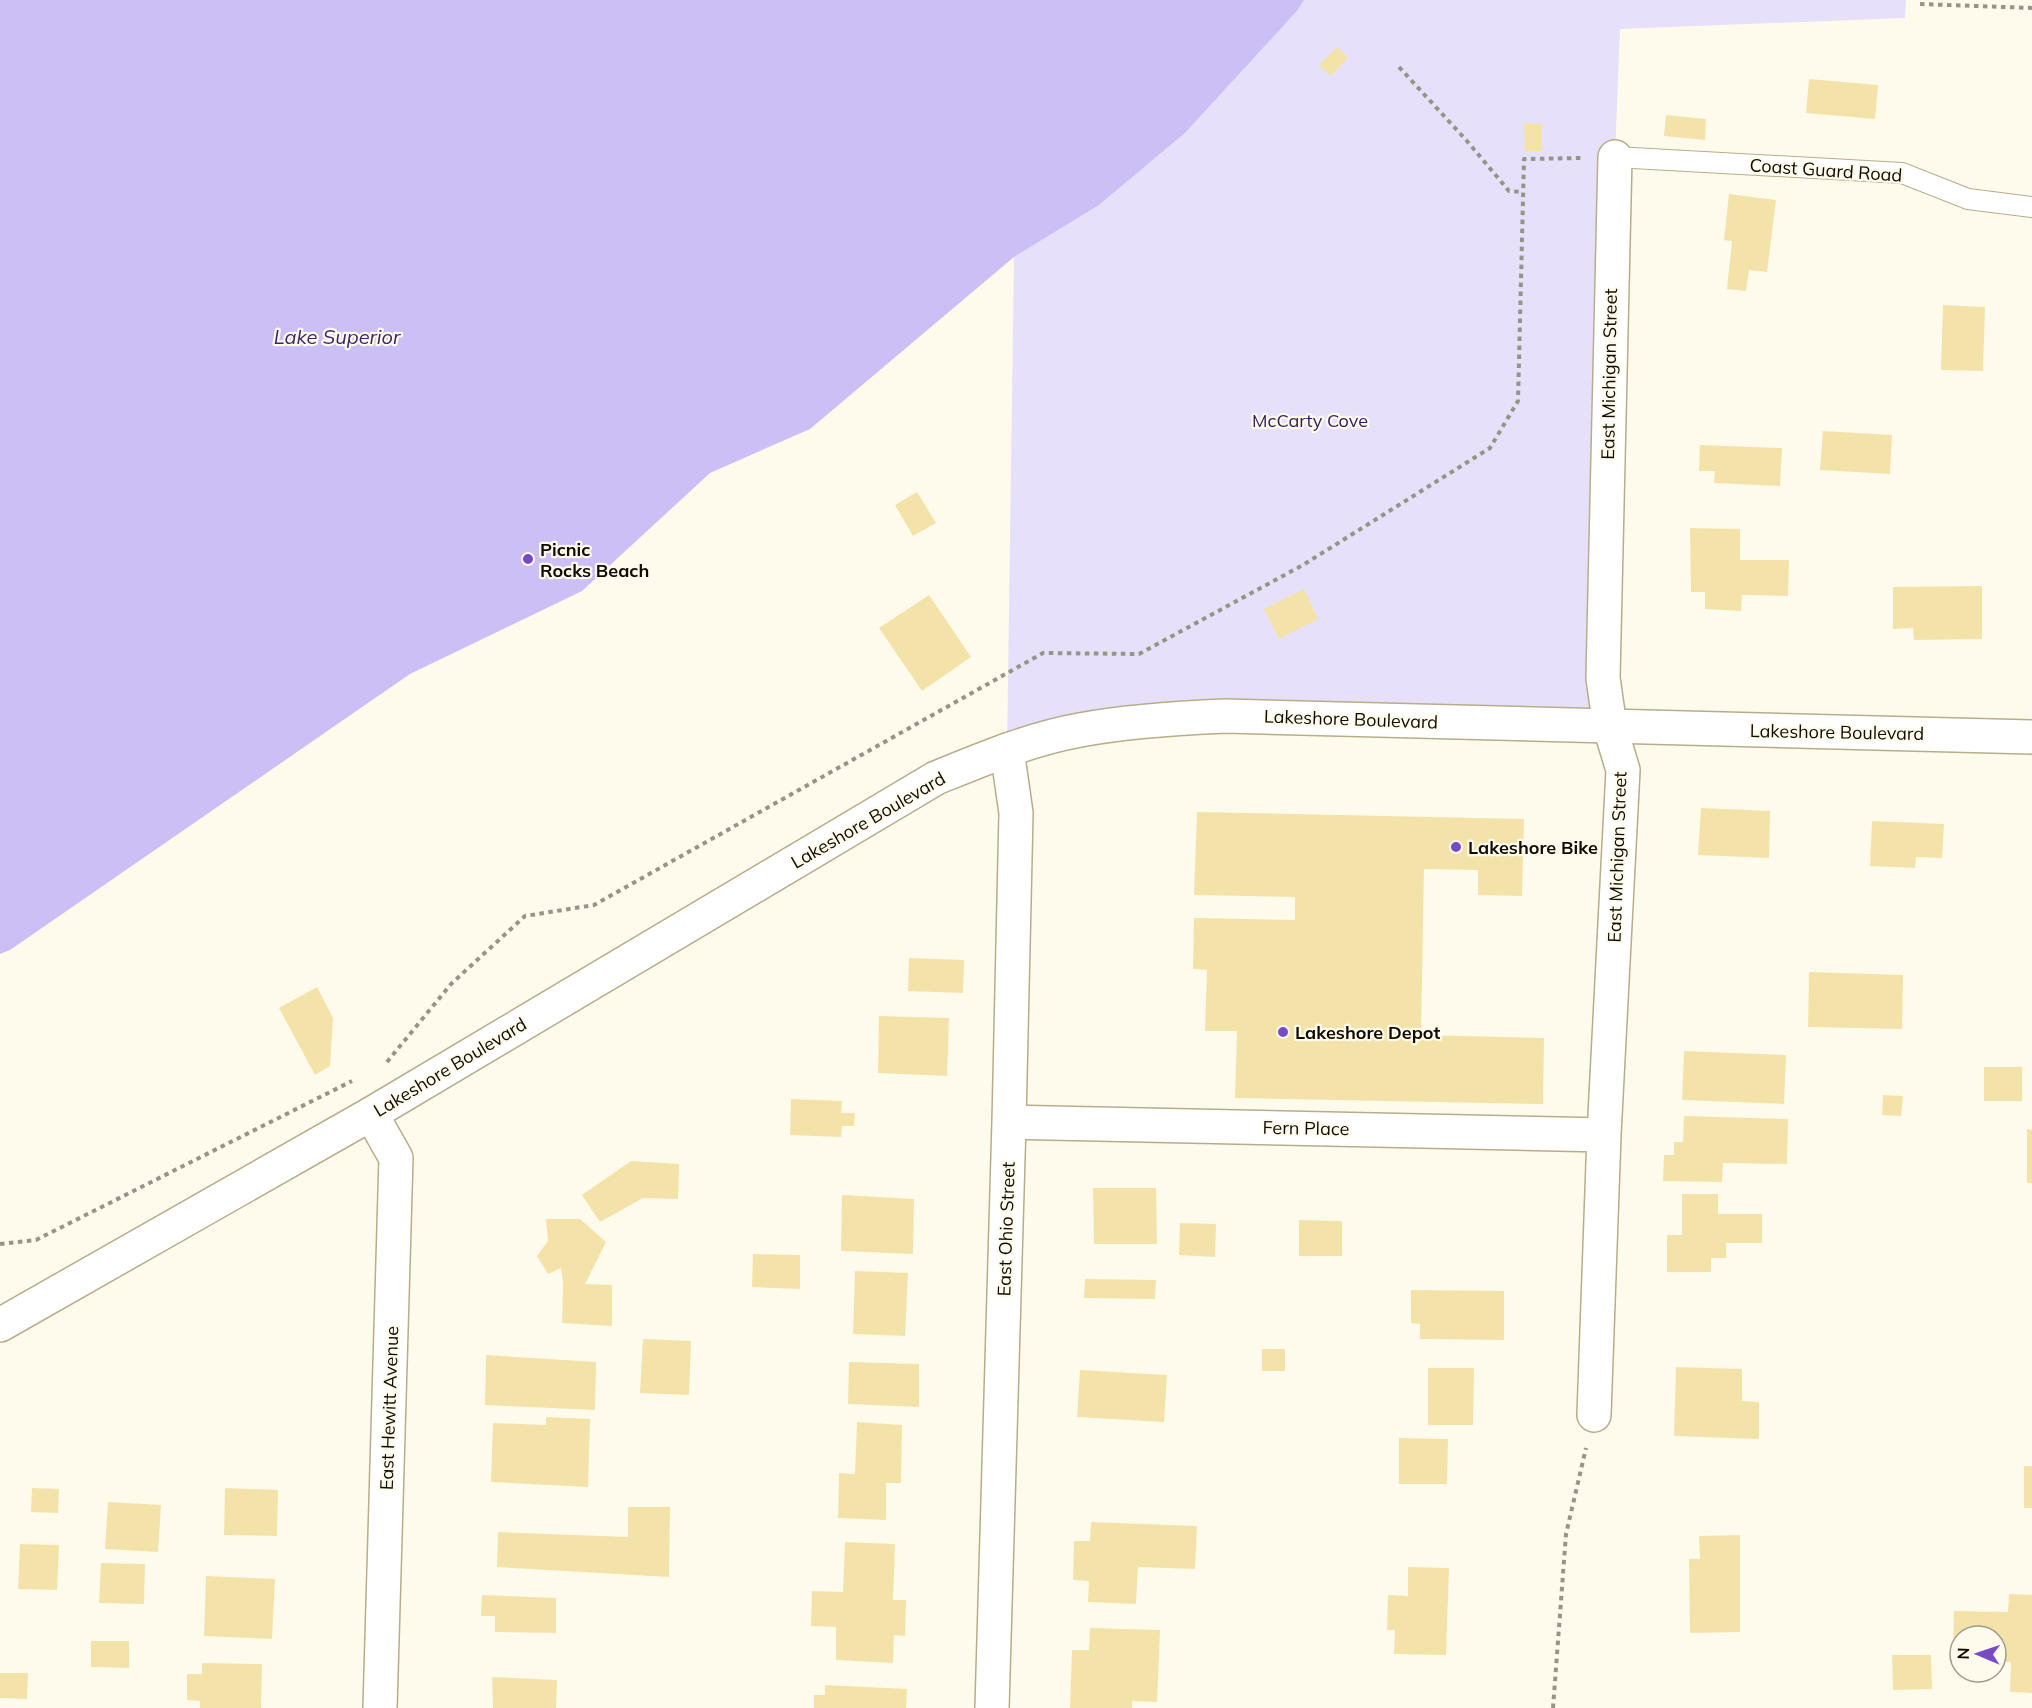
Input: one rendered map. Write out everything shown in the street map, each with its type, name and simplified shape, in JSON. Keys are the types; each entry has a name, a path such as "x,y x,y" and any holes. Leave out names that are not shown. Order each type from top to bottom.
{"street":[{"name":"East Michigan Street","path":"1594,1415 1604,1135 1623,770 1610,727 1603,678 1615,157"},
{"name":"Lakeshore Boulevard","path":"0,1325 371,1114 936,778 1007,750 1078,730 1150,719 1226,716 2032,737"},
{"name":"East Ohio Street","path":"992,1708 1016,813 1007,750"},
{"name":"East Hewitt Avenue","path":"371,1114 396,1158 380,1708"},
{"name":"Fern Place","path":"1009,1122 1604,1135"}],"lane":[{"name":"Coast Guard Road","path":"1615,157 1902,173 1968,199 2032,207"}],"path":[{"path":"1920,4 2032,8"},
{"path":"1399,67 1509,191 1523,192"},
{"path":"384,1065 451,984 525,916 594,905 1043,653 1139,654 1303,565 1490,448 1518,401 1524,159 1615,157"},
{"path":"0,1244 36,1240 352,1081"},
{"path":"1553,1708 1566,1534 1594,1415"}],"green space":[{"name":"McCarty Cove","path":"1304,0 1906,0 1905,18 1620,29 1615,157 1610,727 1226,716 1007,750 1014,257 1099,205 1185,133 1297,11"}],"water":[{"name":"Lake Superior","path":"0,0 1304,0 1297,11 1185,133 1099,205 1014,257 810,429 710,473 582,591 410,674 10,950 0,954"}],"building":[{"path":"1337,47 1348,58 1331,76 1319,65"},
{"path":"1809,79 1878,85 1875,119 1806,113"},
{"path":"1666,115 1706,119 1705,140 1664,136"},
{"path":"1524,123 1542,124 1542,151 1525,151"},
{"path":"1729,194 1776,200 1767,272 1749,270 1746,291 1727,289 1732,241 1724,240"},
{"path":"1943,305 1985,307 1983,371 1941,370"},
{"path":"1823,431 1892,435 1890,474 1820,470"},
{"path":"1700,445 1782,448 1780,486 1714,483 1715,471 1699,471"},
{"path":"917,492 936,523 913,536 895,505"},
{"path":"1690,528 1740,529 1740,560 1789,560 1788,596 1742,595 1741,611 1705,609 1705,592 1691,592"},
{"path":"1982,586 1982,639 1914,640 1913,628 1893,629 1893,587"},
{"path":"1304,589 1318,619 1279,639 1264,609"},
{"path":"929,595 971,657 922,691 879,628"},
{"path":"1701,808 1770,811 1769,858 1698,855"},
{"path":"1197,812 1524,819 1522,896 1478,895 1478,870 1424,869 1421,1035 1544,1038 1543,1104 1235,1098 1237,1031 1205,1031 1207,970 1193,969 1194,918 1295,920 1295,897 1194,895"},
{"path":"1872,821 1944,824 1942,858 1916,857 1915,868 1870,866"},
{"path":"909,958 964,960 963,993 908,991"},
{"path":"1809,972 1903,975 1902,1029 1808,1027"},
{"path":"317,987 333,1018 330,1066 315,1075 279,1008"},
{"path":"879,1016 949,1018 947,1076 878,1073"},
{"path":"1684,1051 1786,1055 1784,1104 1682,1100"},
{"path":"1984,1067 2022,1067 2022,1101 1984,1101"},
{"path":"1883,1095 1903,1096 1901,1116 1882,1115"},
{"path":"791,1099 842,1101 841,1113 855,1113 854,1126 842,1126 841,1137 790,1135"},
{"path":"1684,1116 1788,1119 1787,1164 1723,1163 1722,1182 1663,1181 1664,1155 1674,1155 1674,1142 1683,1142"},
{"path":"2027,1129 2032,1130 2032,1183 2027,1183"},
{"path":"631,1161 679,1164 678,1199 643,1198 600,1222 582,1195"},
{"path":"1093,1188 1156,1188 1157,1244 1094,1244"},
{"path":"1682,1194 1718,1194 1718,1214 1762,1214 1762,1243 1726,1243 1726,1258 1711,1258 1711,1272 1667,1272 1667,1235 1682,1235"},
{"path":"842,1195 914,1199 913,1254 841,1251"},
{"path":"546,1219 580,1219 606,1242 585,1284 612,1285 612,1326 562,1323 561,1268 548,1274 537,1256 548,1241"},
{"path":"1299,1220 1342,1221 1342,1256 1299,1256"},
{"path":"1180,1223 1216,1224 1215,1257 1179,1255"},
{"path":"753,1254 800,1255 800,1289 752,1287"},
{"path":"855,1271 908,1273 905,1336 853,1334"},
{"path":"1085,1279 1156,1280 1155,1299 1084,1298"},
{"path":"1411,1290 1504,1291 1504,1340 1420,1339 1420,1324 1411,1323"},
{"path":"643,1339 691,1341 689,1395 640,1393"},
{"path":"1262,1349 1285,1349 1285,1371 1262,1371"},
{"path":"486,1355 596,1362 595,1410 485,1405"},
{"path":"849,1362 919,1364 919,1407 848,1404"},
{"path":"1676,1367 1742,1369 1742,1401 1759,1402 1759,1439 1674,1436"},
{"path":"1428,1368 1474,1368 1473,1425 1428,1425"},
{"path":"1080,1370 1167,1375 1164,1422 1077,1417"},
{"path":"546,1417 590,1419 588,1487 491,1482 493,1423 546,1425"},
{"path":"857,1422 902,1425 901,1483 886,1483 886,1520 838,1518 839,1473 855,1474"},
{"path":"1399,1438 1448,1439 1447,1484 1399,1484"},
{"path":"2024,1466 2032,1466 2032,1508 2024,1508"},
{"path":"32,1488 59,1489 58,1513 31,1512"},
{"path":"225,1488 278,1490 277,1536 224,1535"},
{"path":"108,1502 161,1505 158,1552 105,1549"},
{"path":"628,1507 670,1507 669,1577 497,1567 498,1532 628,1537"},
{"path":"1091,1522 1197,1526 1195,1569 1138,1567 1136,1604 1088,1602 1089,1581 1073,1580 1074,1541 1090,1541"},
{"path":"1740,1535 1740,1632 1690,1633 1689,1559 1700,1559 1699,1536"},
{"path":"845,1542 895,1544 893,1600 906,1600 905,1636 894,1635 893,1663 836,1660 836,1627 811,1626 812,1591 843,1592"},
{"path":"20,1544 59,1545 57,1590 18,1589"},
{"path":"101,1563 145,1564 144,1604 99,1603"},
{"path":"1408,1567 1449,1568 1446,1655 1394,1654 1395,1630 1387,1630 1388,1595 1408,1596"},
{"path":"206,1576 275,1579 272,1639 204,1636"},
{"path":"2009,1594 2032,1595 2032,1693 2010,1692 2011,1662 2008,1662 2008,1624 1954,1624 1954,1611 2008,1612"},
{"path":"482,1595 556,1598 556,1633 495,1632 495,1616 481,1616"},
{"path":"1090,1628 1160,1630 1157,1702 1132,1701 1132,1708 1070,1708 1072,1650 1089,1650"},
{"path":"91,1641 129,1641 129,1668 91,1667"},
{"path":"1892,1655 1931,1655 1932,1689 1893,1690"},
{"path":"202,1663 262,1664 261,1708 200,1708 200,1701 187,1700 187,1674 202,1674"},
{"path":"0,1673 28,1673 27,1699 0,1698"},
{"path":"492,1677 557,1680 556,1708 493,1708"},
{"path":"825,1685 907,1689 906,1708 814,1708 814,1695 825,1695"}],"place":[{"name":"Picnic Rocks Beach","path":"528,559"},
{"name":"Lakeshore Bike","path":"1456,847"},
{"name":"Lakeshore Depot","path":"1283,1032"}]}
